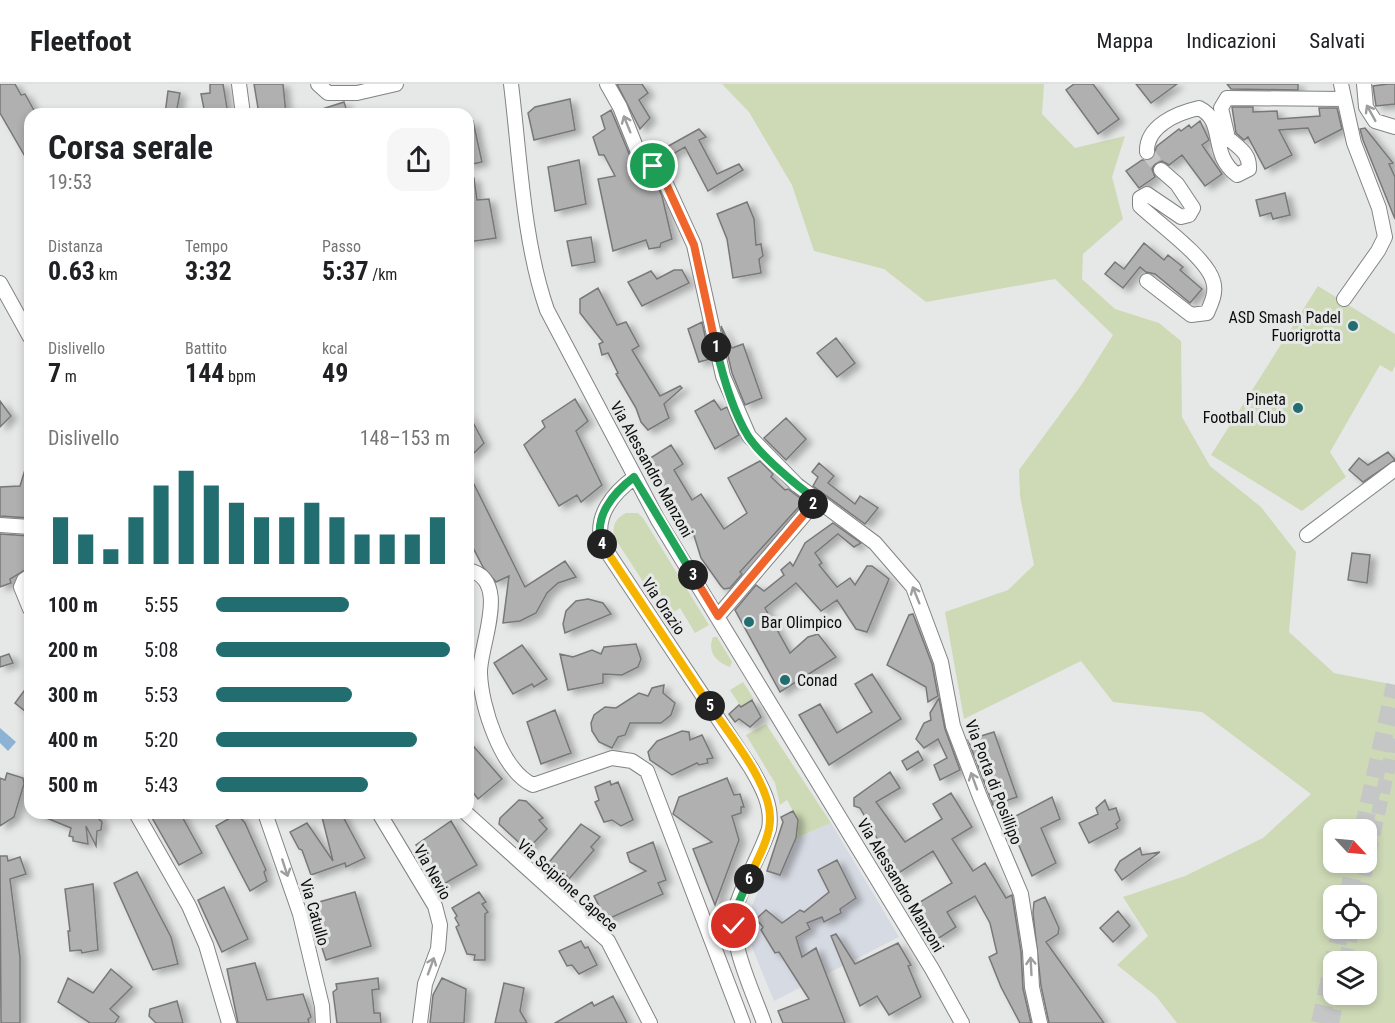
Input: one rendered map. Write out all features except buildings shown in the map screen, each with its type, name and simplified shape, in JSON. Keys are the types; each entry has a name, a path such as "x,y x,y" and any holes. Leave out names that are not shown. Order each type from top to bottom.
{"street":[{"path":"239,84 242,108"},
{"path":"318,84 328,93 357,93 396,84"},
{"name":"Via Alessandro Manzoni","path":"511,84 525,203 539,288 547,310 658,520 926,958 962,1023"},
{"name":"Via Porta di Posillipo","path":"607,84 620,107 638,152 662,175 694,245 723,376 749,436 797,485 875,543 913,587 941,662 953,726 1021,894 1030,951 1032,987 1040,1023"},
{"path":"1341,84 1354,143 1379,208 1385,237 1378,251 1344,299"},
{"path":"1364,84 1366,107 1376,122 1395,127"},
{"path":"1147,153 1147,142 1155,130 1176,115 1200,108 1210,113 1215,125 1220,156 1226,167 1237,175 1243,174 1249,169 1249,161 1246,153 1228,138 1221,108 1227,98 1344,99"},
{"path":"1147,281 1191,315 1207,313 1213,301 1214,281 1200,262 1183,242 1140,206 1140,198 1147,194 1181,217 1189,216 1194,208 1188,197 1161,170"},
{"path":"0,283 24,326"},
{"path":"1307,535 1395,469"},
{"name":"Via Orazio","path":"634,477 614,495 601,517 599,532 602,544 751,768 768,802 771,817 769,829 735,911 734,926 738,948 764,1023"},
{"path":"718,616 817,500"},
{"path":"0,525 24,527"},
{"path":"474,574 484,580 491,595 480,672 489,720 501,748 526,781 533,785 612,758 632,761 647,771 742,1023"},
{"path":"24,580 21,587 24,594"},
{"path":"139,819 189,906 206,945 229,1023"},
{"name":"Via Catullo","path":"268,819 300,914 322,1006 323,1023"},
{"name":"Via Nevio","path":"383,819 435,906 440,926 438,949 425,984 420,1023"},
{"name":"Via Scipione Capece","path":"473,819 608,941 650,1023"}],"shaded area":[{"path":"831,823 899,937 774,1001 747,935 746,920 767,871 780,875 796,838"}],"green space":[{"path":"722,84 1044,84 1042,114 1075,148 1125,136 1112,177 1123,219 1083,254 1082,279 1115,309 1159,323 1181,341 1182,417 1210,466 1261,507 1296,552 1289,632 1334,673 1395,685 1395,1023 1177,1023 1156,996 1117,965 1148,936 1123,897 1185,876 1263,838 1311,794 1202,712 1113,702 1081,661 964,719 945,612 1008,590 1034,565 1020,496 1019,470 1082,384 1113,335 1055,279 926,302 884,269 814,251 792,185 749,112"},
{"name":"Pineta Football Club","path":"1318,286 1395,334 1395,366 1392,372 1380,365 1330,452 1346,477 1302,511 1211,455"},
{"path":"626,513 638,513 643,518 709,625 695,633 680,608 666,617 614,537 616,522"},
{"path":"713,637 717,637 732,662 730,667 714,656 711,647"},
{"path":"743,682 754,699 741,707 730,690"},
{"path":"766,724 831,823 796,838 797,832 793,831 798,820 787,800 780,805 775,783 746,735"}],"water":[{"path":"0,728 16,742 8,751 0,743"}],"tunnel":[{"path":"1147,152 1161,170"},
{"path":"1365,819 1395,685"},
{"path":"1362,885 1395,738"},
{"path":"1350,885 1353,873"},
{"path":"1320,1023 1339,939"},
{"path":"1348,951 1350,939"},
{"path":"1332,1023 1336,1005"}],"place":[{"name":"ASD Smash Padel Fuorigrotta","path":"1353,326"},
{"name":"Pineta Football Club","path":"1298,408"},
{"name":"Bar Olimpico","path":"749,622"},
{"name":"Conad","path":"785,680"}],"route":[{"path":"653,166 662,175 694,245 723,376 749,436 797,485 817,500 718,616 634,477 614,495 601,517 599,532 602,544 751,768 768,802 771,817 769,829 735,911 734,926"}]}
